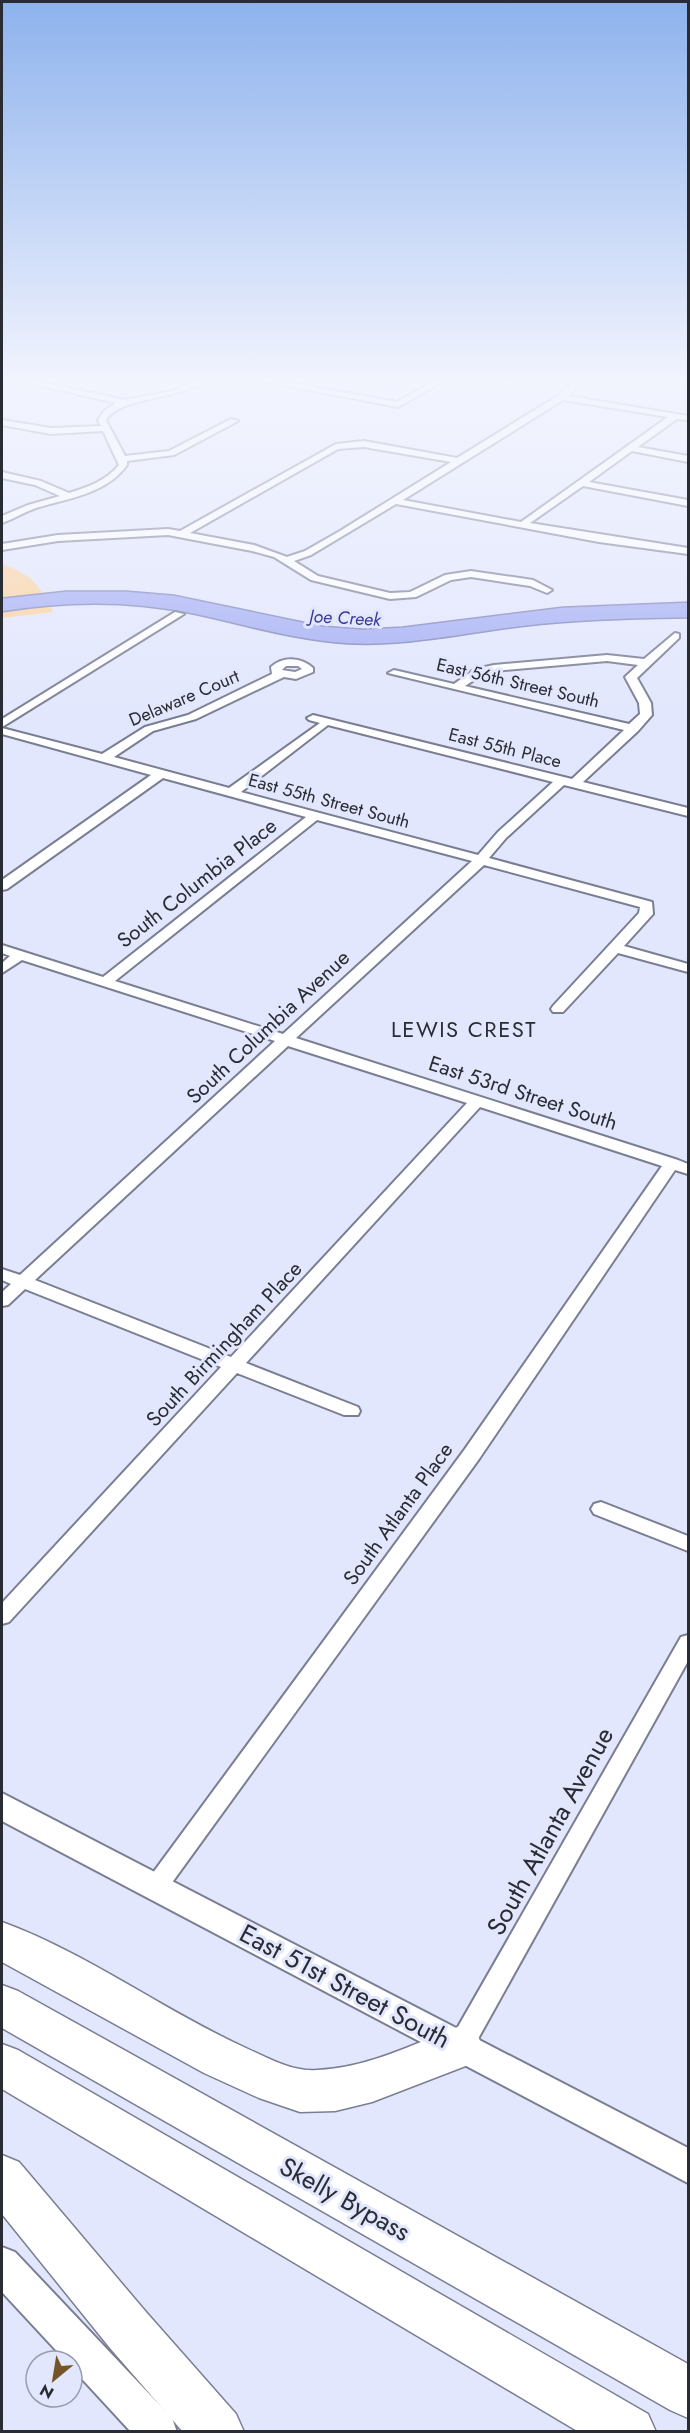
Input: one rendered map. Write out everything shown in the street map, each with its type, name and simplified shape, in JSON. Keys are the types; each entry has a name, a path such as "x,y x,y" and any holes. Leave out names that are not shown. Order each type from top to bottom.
{"highway":[{"path":"2,1941 228,2062 286,2087 316,2092 351,2084 392,2074 460,2047"},
{"name":"Skelly Bypass","path":"2,2005 688,2392"},
{"path":"2,2065 630,2432"},
{"path":"2,2178 128,2330 218,2432"}],"main road":[{"name":"East 51st Street South","path":"2,1806 688,2166"},
{"path":"2,2265 158,2432"}],"street":[{"path":"56,491 66,495"},
{"path":"2,519 24,507 79,491"},
{"path":"182,534 258,491"},
{"path":"286,561 317,549 412,491"},
{"path":"522,525 570,491"},
{"path":"621,491 688,503"},
{"path":"395,501 620,543 688,551"},
{"path":"2,532 14,544"},
{"path":"2,547 141,532 182,534 255,548 324,581 390,596 412,595 449,577 471,574 533,582 548,590"},
{"path":"2,724 179,614"},
{"path":"574,784 634,729 646,715 646,709 631,677 675,636"},
{"path":"457,687 479,671 494,668 607,658 645,662"},
{"name":"East 56th Street South","path":"394,672 634,729"},
{"name":"Delaware Court","path":"105,758 149,729 192,717 280,675"},
{"name":"East 55th Place","path":"231,793 318,722 688,812"},
{"name":"East 55th Street South","path":"2,731 314,816 632,898 647,906 646,914 616,948"},
{"path":"2,886 162,773"},
{"name":"South Columbia Avenue","path":"2,1302 481,860 502,835 561,781"},
{"name":"South Columbia Place","path":"105,982 314,816"},
{"path":"558,1009 616,948 688,968"},
{"name":"East 53rd Street South","path":"2,949 680,1166"},
{"path":"2,969 20,955"},
{"name":"South Birmingham Place","path":"2,1616 236,1365 478,1100"},
{"name":"South Atlanta Place","path":"155,1888 680,1166"},
{"path":"2,1274 351,1411"},
{"path":"601,1509 688,1544"},
{"name":"South Atlanta Avenue","path":"460,2047 688,1643"}],"shaded area":[{"path":"2,564 21,572 33,581 53,612 2,618"}],"water":[{"name":"Joe Creek","path":"66,591 127,591 174,595 323,626 363,629 402,627 563,607 688,602 688,618 562,623 413,642 348,644 309,640 192,614 145,607 97,604 49,606 2,612 2,598"}],"district":[{"name":"LEWIS CREST","path":"464,1029"}]}
